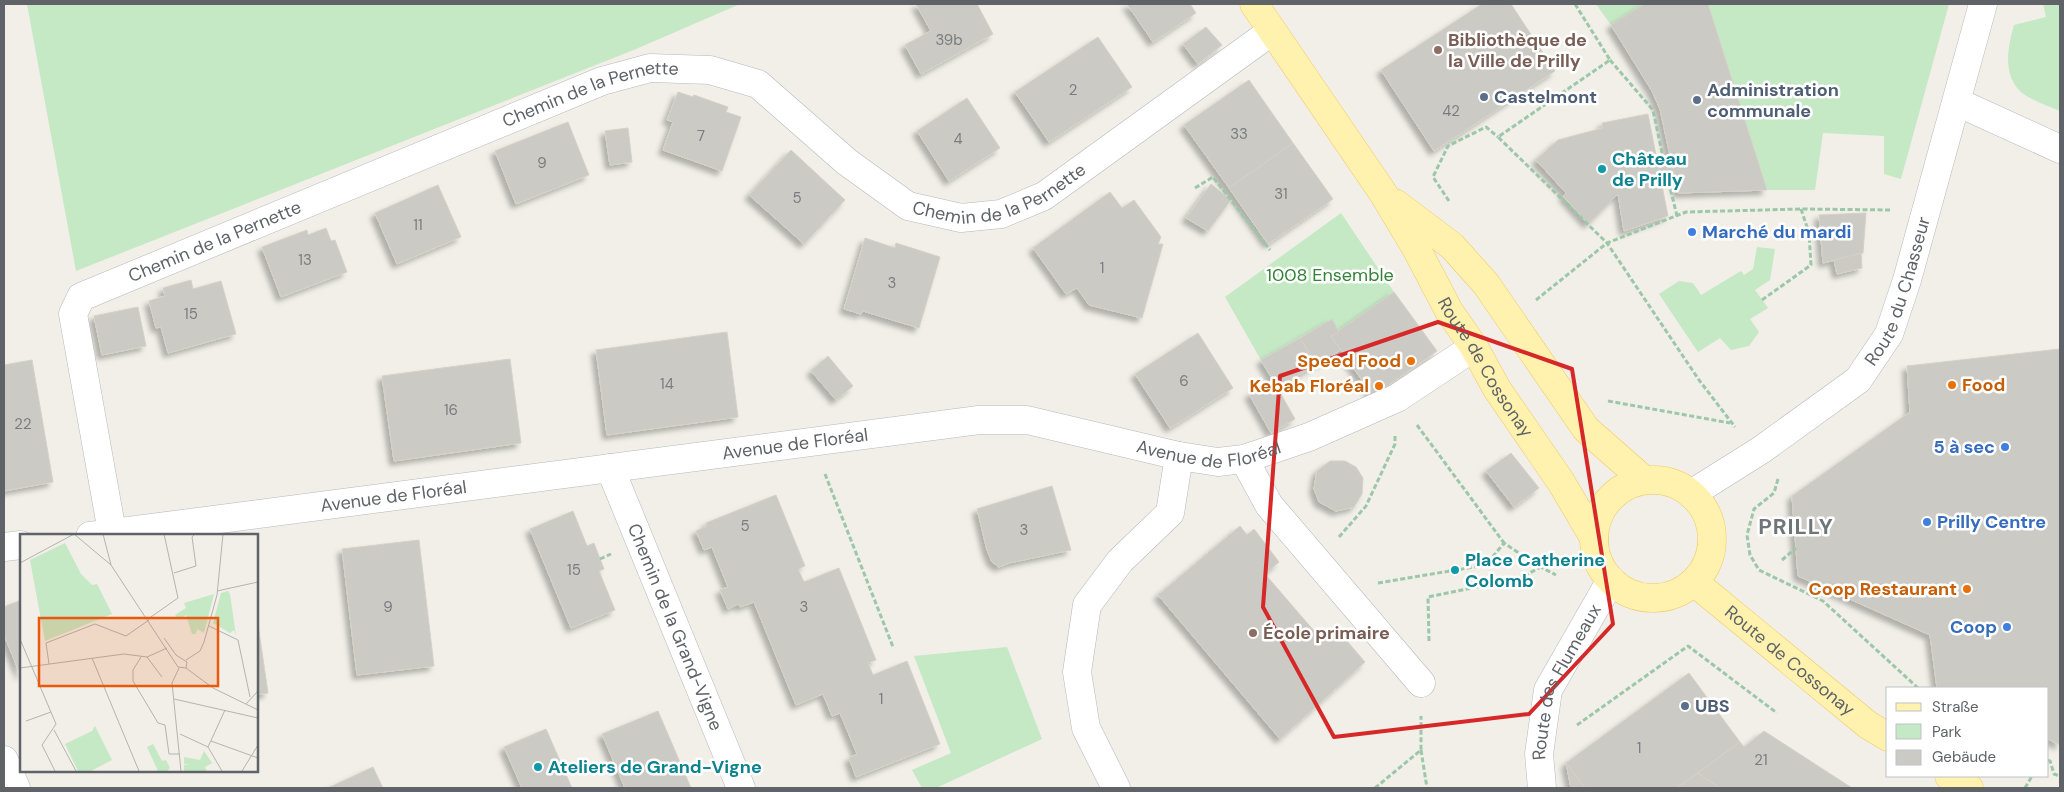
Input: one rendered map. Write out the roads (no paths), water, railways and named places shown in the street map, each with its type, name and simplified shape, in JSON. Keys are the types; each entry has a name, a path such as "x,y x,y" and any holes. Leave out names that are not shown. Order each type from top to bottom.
{"main road":[{"name":"Route de Cossonay","path":"1266,13 1383,193 1416,248 1449,311 1474,347 1497,389 1561,482 1594,538"},
{"name":"Route de Cossonay","path":"1383,193 1452,246 1486,284 1586,430 1644,480"},
{"path":"1644,480 1660,480 1677,485 1691,494 1704,509 1711,528 1712,547 1706,566 1694,582 1679,592 1661,597 1643,597 1626,591 1611,580 1602,568 1596,554 1594,538 1596,522 1603,507 1620,490 1644,480"},
{"name":"Route de Cossonay","path":"1694,582 1868,725 1886,736"},
{"path":"1951,777 1968,788"}],"street":[{"name":"Route du Chasseur","path":"1691,494 1761,450 1858,380 1889,334 1907,280 1983,4"},
{"name":"Chemin de la Pernette","path":"101,534 73,314 81,297 602,81 650,68 710,70 758,84 847,162 908,206 961,218 1001,214 1044,196 1266,13"},
{"path":"1957,102 2060,150"},
{"name":"Avenue de Floréal","path":"101,534 970,421 1027,420 1180,456 1218,462 1244,459 1309,437 1397,398 1474,347"},
{"path":"1116,788 1086,728 1076,672 1088,605 1120,561 1170,514 1180,456"},
{"path":"1244,459 1269,505 1421,683"},
{"name":"Chemin de la Grand-Vigne","path":"610,468 741,788"},
{"path":"4,547 20,545"},
{"name":"Route des Flumeaux","path":"1542,788 1539,754 1548,690 1611,580"},
{"path":"4,760 16,788"}],"place":[{"name":"Bibliothèque de la Ville de Prilly","path":"1438,50"},
{"name":"Castelmont","path":"1484,97"},
{"name":"Administration communale","path":"1697,100"},
{"name":"Château de Prilly","path":"1602,169"},
{"name":"Marché du mardi","path":"1692,232"},
{"name":"Speed Food","path":"1411,361"},
{"name":"Food","path":"1952,385"},
{"name":"Kebab Floréal","path":"1379,386"},
{"name":"5 à sec","path":"2005,447"},
{"name":"Prilly Centre","path":"1927,522"},
{"name":"Place Catherine Colomb","path":"1455,570"},
{"name":"Coop Restaurant","path":"1967,589"},
{"name":"Coop","path":"2007,627"},
{"name":"École primaire","path":"1253,633"},
{"name":"UBS","path":"1685,706"},
{"name":"Ateliers de Grand-Vigne","path":"538,767"}],"district":[{"name":"PRILLY","path":"1796,526"}],"park label":[{"name":"1008 Ensemble","path":"1330,275"}]}
